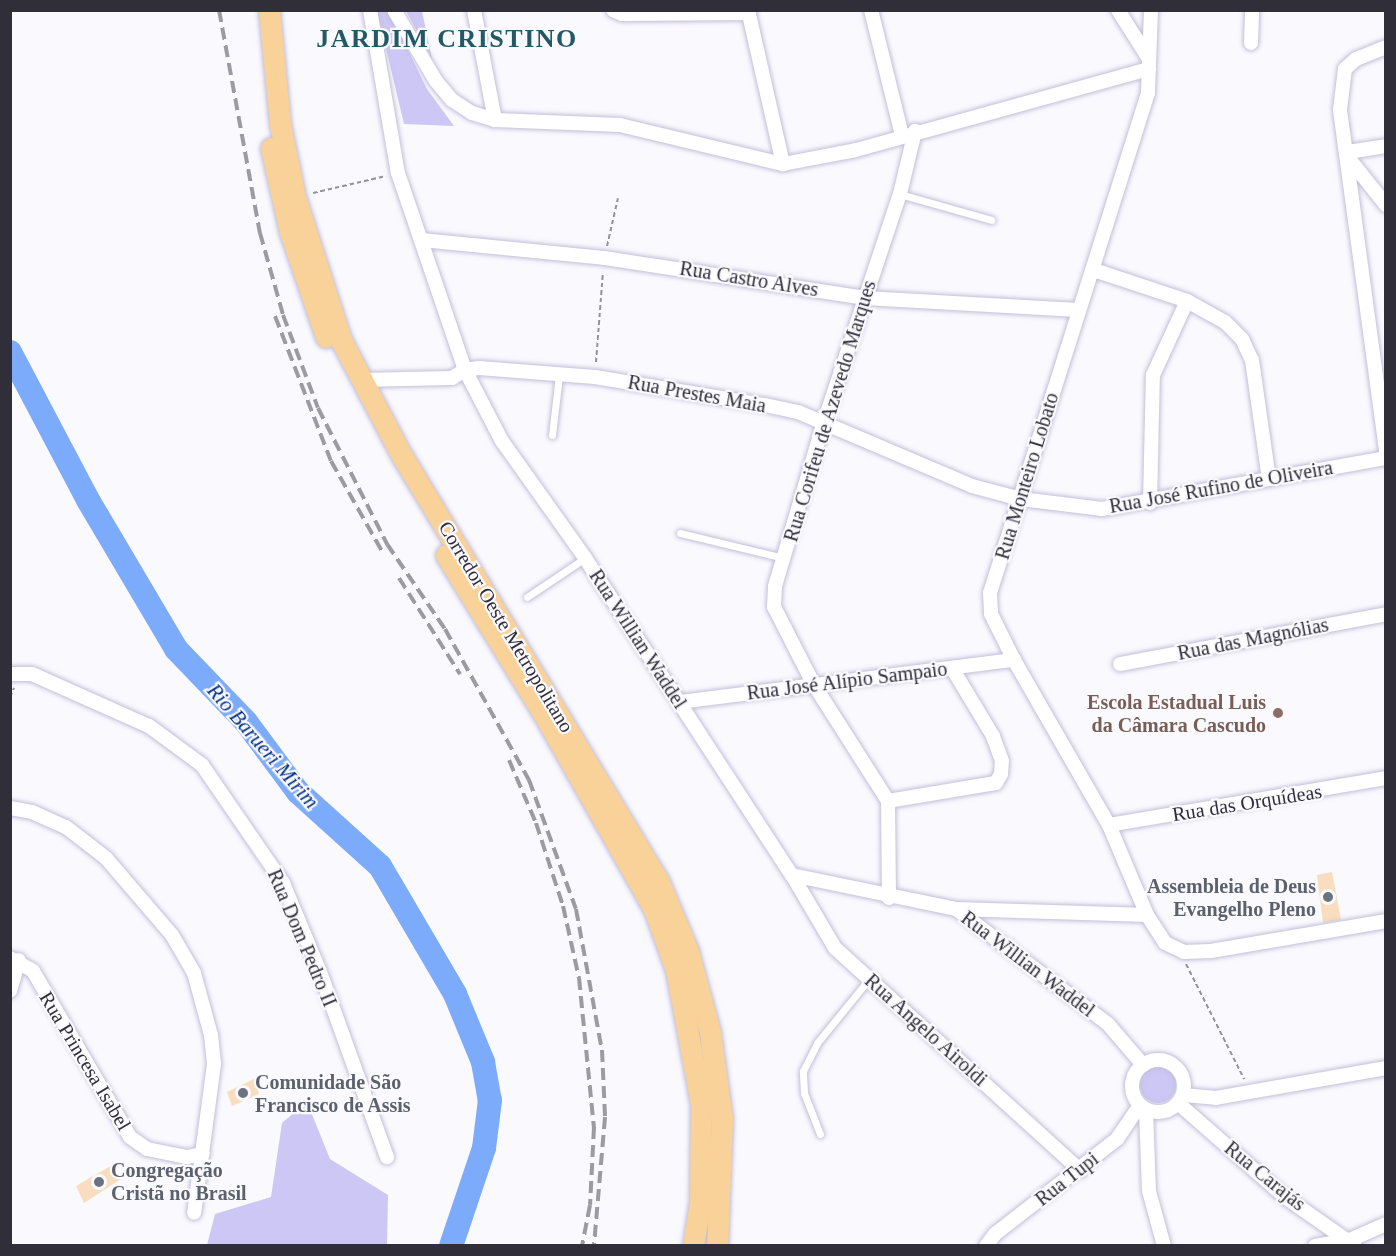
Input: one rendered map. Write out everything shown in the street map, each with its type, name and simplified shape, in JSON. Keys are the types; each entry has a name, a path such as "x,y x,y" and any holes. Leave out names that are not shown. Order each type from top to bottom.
{"main road":[{"path":"256,10 263,109 274,167 310,294 354,400 547,720 654,909 676,970 691,1034 701,1103 700,1202 693,1245"},
{"name":"Corredor Oeste Metropolitano","path":"269,10 280,124 295,197 341,340 359,380 659,882 688,951 711,1032 722,1118 717,1245"},
{"path":"310,294 320,308 342,361 359,380"}],"street":[{"name":"Rua Willian Waddel","path":"370,10 398,173 465,370 502,441 585,558 792,875 889,898 956,909 1108,1024 1143,1065"},
{"path":"394,10 436,81 452,100 495,120 620,125 783,164 803,163 1149,64 1118,10"},
{"path":"474,10 495,120"},
{"path":"613,10 622,14 748,12 783,164"},
{"name":"Rua Corifeu de Azevedo Marques","path":"871,10 909,133 900,194 824,422 775,586 774,606 814,685 888,801"},
{"name":"Rua Monteiro Lobato","path":"1151,10 1148,93 1094,270 1078,310 989,603 1014,660 1109,825 1148,915 1165,943 1184,952"},
{"path":"1251,43 1252,10"},
{"path":"1386,47 1356,58 1345,69 1340,110 1349,156 1386,452"},
{"path":"1349,156 1386,146"},
{"path":"1349,156 1386,205"},
{"name":"Rua Castro Alves","path":"421,240 604,258 865,298 1078,310"},
{"path":"1094,270 1187,301 1226,322 1248,348 1269,479"},
{"path":"1150,503 1153,375 1187,301"},
{"name":"Rua Prestes Maia","path":"359,380 452,378 465,370 560,374 595,377 774,407 824,422 972,486 1021,499"},
{"name":"Rua José Rufino de Oliveira","path":"1021,499 1102,509 1150,503 1227,484 1269,479 1386,458"},
{"name":"Rua das Magnólias","path":"1120,664 1386,614"},
{"name":"Rua José Alípio Sampaio","path":"680,702 1014,660"},
{"path":"889,898 888,801 996,783 1001,774 1002,761 993,736 952,668"},
{"name":"Rua Dom Pedro II","path":"10,674 32,674 149,726 202,765 283,883 320,972 387,1157"},
{"name":"Rua das Orquídeas","path":"1109,825 1386,778"},
{"path":"10,808 32,812 66,827 106,858 172,935 194,973 211,1035 214,1064 194,1213"},
{"name":"Rua Angelo Airoldi","path":"792,875 835,948 1080,1170"},
{"path":"956,909 1148,915"},
{"path":"1184,952 1386,921"},
{"path":"10,991 15,959"},
{"name":"Rua Princesa Isabel","path":"15,959 33,971 130,1137 147,1149 187,1156 203,1154"},
{"path":"1164,1245 1149,1191 1143,1107 1132,1084 1143,1065 1158,1060 1174,1065 1183,1079 1181,1099"},
{"path":"1143,1107 1161,1112 1181,1099 1216,1098 1386,1068"},
{"name":"Rua Carajás","path":"1181,1099 1285,1197 1352,1243"},
{"name":"Rua Tupi","path":"987,1245 995,1234 1117,1139 1143,1107"},
{"path":"1315,1245 1352,1243 1386,1224"}],"lane":[{"path":"900,194 991,220"},
{"path":"552,435 560,374"},
{"path":"680,532 784,558"},
{"path":"527,597 585,558"},
{"path":"820,1134 804,1093 803,1071 817,1043 869,979"}],"path":[{"path":"295,197 398,173"},
{"path":"595,377 604,258 618,198"},
{"path":"1184,952 1195,987 1217,1022 1236,1069 1252,1091"}],"shaded area":[{"path":"377,11 389,11 427,89 454,126 404,124"},
{"path":"406,11 422,11 432,59"},
{"path":"1158,1067 1171,1072 1176,1085 1171,1098 1158,1103 1145,1098 1140,1085 1145,1072"},
{"path":"307,1102 330,1159 388,1195 387,1245 207,1245 215,1214 271,1197 282,1123"}],"building":[{"name":"Assembleia de Deus Evangelho Pleno","path":"1332,872 1341,920 1323,923 1317,875"},
{"name":"Comunidade São Francisco de Assis","path":"254,1079 259,1094 232,1106 227,1092"},
{"name":"Congregação Cristã no Brasil","path":"114,1164 121,1179 84,1203 76,1186"}],"waterway":[{"name":"Rio Barueri Mirim","path":"10,352 88,500 176,649 246,722 298,792 380,866 455,994 483,1062 490,1100 484,1148 451,1246"}],"railway":[{"path":"219,10 260,233 283,315 318,408 387,544 445,629 529,780 576,909 602,1050 605,1117 594,1246"},
{"path":"275,316 331,461 383,553"},
{"path":"399,578 460,674"},
{"path":"509,760 536,823 563,906 579,978 594,1127 590,1205 582,1246"}],"place":[{"name":"Escola Estadual Luis da Câmara Cascudo","path":"1278,713"},
{"name":"Assembleia de Deus Evangelho Pleno","path":"1328,897"},
{"name":"Comunidade São Francisco de Assis","path":"243,1093"},
{"name":"Congregação Cristã no Brasil","path":"99,1182"}],"district":[{"name":"JARDIM CRISTINO","path":"447,39"}]}
